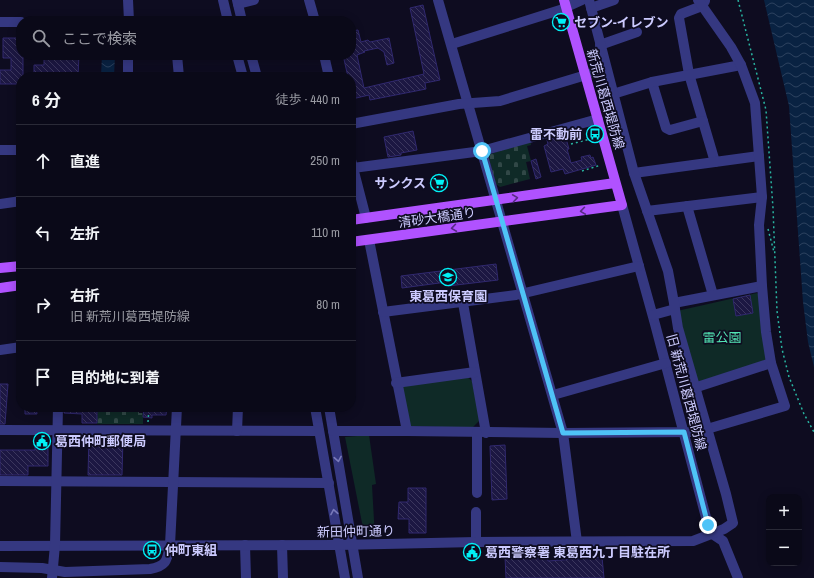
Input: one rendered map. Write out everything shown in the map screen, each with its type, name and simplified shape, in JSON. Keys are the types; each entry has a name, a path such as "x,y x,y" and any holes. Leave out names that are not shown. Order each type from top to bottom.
{"main road":[{"name":"新荒川葛西堤防線","path":"565,4 622,205"},
{"name":"清砂大橋通り","path":"356,219 496,201 616,183"},
{"name":"清砂大橋通り","path":"356,241 622,205"},
{"path":"0,268 16,266"},
{"path":"0,288 16,286"}],"street":[{"path":"128,0 129,16"},
{"path":"223,0 227,16"},
{"path":"241,16 237,2 254,0"},
{"path":"309,0 314,16"},
{"path":"438,0 452,44 563,433 577,542"},
{"path":"452,44 565,4 582,0"},
{"path":"614,0 590,4 634,173 668,271 678,328 707,429"},
{"path":"333,431 482,433 684,432 707,429 785,406 771,363 766,332 759,225 762,197 756,102 741,65 702,2 681,14 679,18 689,74 715,162"},
{"path":"0,22 16,22"},
{"path":"600,45 637,32"},
{"path":"128,60 128,72"},
{"path":"177,60 179,72"},
{"path":"238,60 242,72"},
{"path":"252,60 256,72"},
{"path":"325,60 328,72"},
{"path":"613,94 652,82 741,65"},
{"path":"356,123 459,104 500,101 606,69"},
{"path":"652,82 666,128 670,130 703,121"},
{"path":"356,164 482,151 598,119"},
{"path":"0,150 16,150"},
{"path":"634,173 759,156"},
{"path":"356,179 366,218"},
{"path":"647,211 762,197"},
{"path":"0,204 16,202"},
{"name":"旧 新荒川葛西堤防線","path":"622,205 666,363 706,517 711,533 723,542 737,578"},
{"path":"687,206 712,296"},
{"path":"369,240 384,312 396,383 407,431"},
{"path":"384,312 463,303 523,294 639,266"},
{"path":"653,315 675,306 712,296 762,286"},
{"path":"463,303 475,372 482,433 477,493"},
{"path":"0,350 16,348"},
{"path":"553,395 666,363"},
{"path":"694,388 771,363"},
{"path":"396,383 475,372"},
{"path":"52,574 55,545 58,412"},
{"path":"0,567 42,568 52,574 65,572 150,574 163,565 167,559 170,545 177,412"},
{"path":"237,431 238,412"},
{"path":"316,412 345,578"},
{"path":"330,412 358,578"},
{"name":"新田仲町通り","path":"0,546 353,545 476,542 693,541 724,529 733,523 707,429"},
{"path":"0,430 319,431"},
{"path":"0,481 329,483"},
{"path":"476,512 476,542"},
{"path":"244,545 246,578"},
{"path":"282,545 283,578"}],"path":[{"path":"738,0 766,110 773,208 777,311 782,349 789,377 804,414 814,432"},
{"path":"571,144 594,138 593,132 601,130"},
{"path":"582,171 602,165 603,168"},
{"path":"148,430 149,412"}],"green space":[{"path":"530,140 531,145 527,146 531,161 526,162 530,179 500,187 496,184 488,155"},
{"name":"雷公園","path":"757,293 760,297 767,358 765,361 698,382 677,311"},
{"path":"465,375 472,381 480,420 472,428 409,426 401,386"},
{"path":"98,412 143,413 143,424 97,424"},
{"path":"369,435 376,484 372,485 375,538 365,538 345,437"}],"water":[{"path":"764,0 814,0 814,367 808,342 803,302 789,106"},
{"path":"102,60 115,60 114,72 101,72"}],"building":[{"path":"423,5 440,80 425,83 426,89 370,100 369,95 356,98 356,72 347,72 344,60 356,60 356,30 358,30 361,42 368,40 370,42 389,38 394,63 387,65 384,52 378,48 364,51 365,52 357,55 364,88 424,74 410,8"},
{"path":"3,38 16,38 16,60 23,60 23,72 16,72 16,84 0,84 0,70 11,70 11,58 3,58"},
{"path":"44,60 79,60 78,72 34,72 34,65 44,65"},
{"path":"413,131 417,150 388,157 384,137"},
{"path":"565,135 571,163 582,160 581,157 590,155 591,158 593,157 596,165 565,174 563,169 551,172 544,146 548,144 547,140"},
{"path":"536,159 541,177 536,179 531,161"},
{"path":"496,264 498,280 448,286 447,282 402,288 401,276"},
{"path":"750,295 753,313 736,316 733,299"},
{"path":"0,384 8,384 5,424 0,424"},
{"path":"25,412 37,412 37,414 25,414"},
{"path":"97,412 97,423 82,423 82,414 64,413"},
{"path":"144,412 166,412 166,415 152,415 152,418 143,417"},
{"path":"35,437 48,437 48,466 28,466 28,475 0,475 0,450 35,450"},
{"path":"89,437 123,437 122,475 88,475"},
{"path":"505,445 507,499 492,500 490,446"},
{"path":"408,488 426,488 426,533 409,533 409,519 398,519 399,502 408,502"},
{"path":"547,553 548,561 602,557 604,578 506,578 505,557"}],"place":[{"name":"セブン-イレブン","path":"561,22"},
{"name":"雷不動前","path":"595,134"},
{"name":"サンクス","path":"439,183"},
{"name":"東葛西保育園","path":"448,277"},
{"name":"葛西仲町郵便局","path":"42,441"},
{"name":"仲町東組","path":"152,550"},
{"name":"葛西警察署 東葛西九丁目駐在所","path":"472,552"}],"route":[{"path":"482,151 563,433 684,432 708,525"}]}
